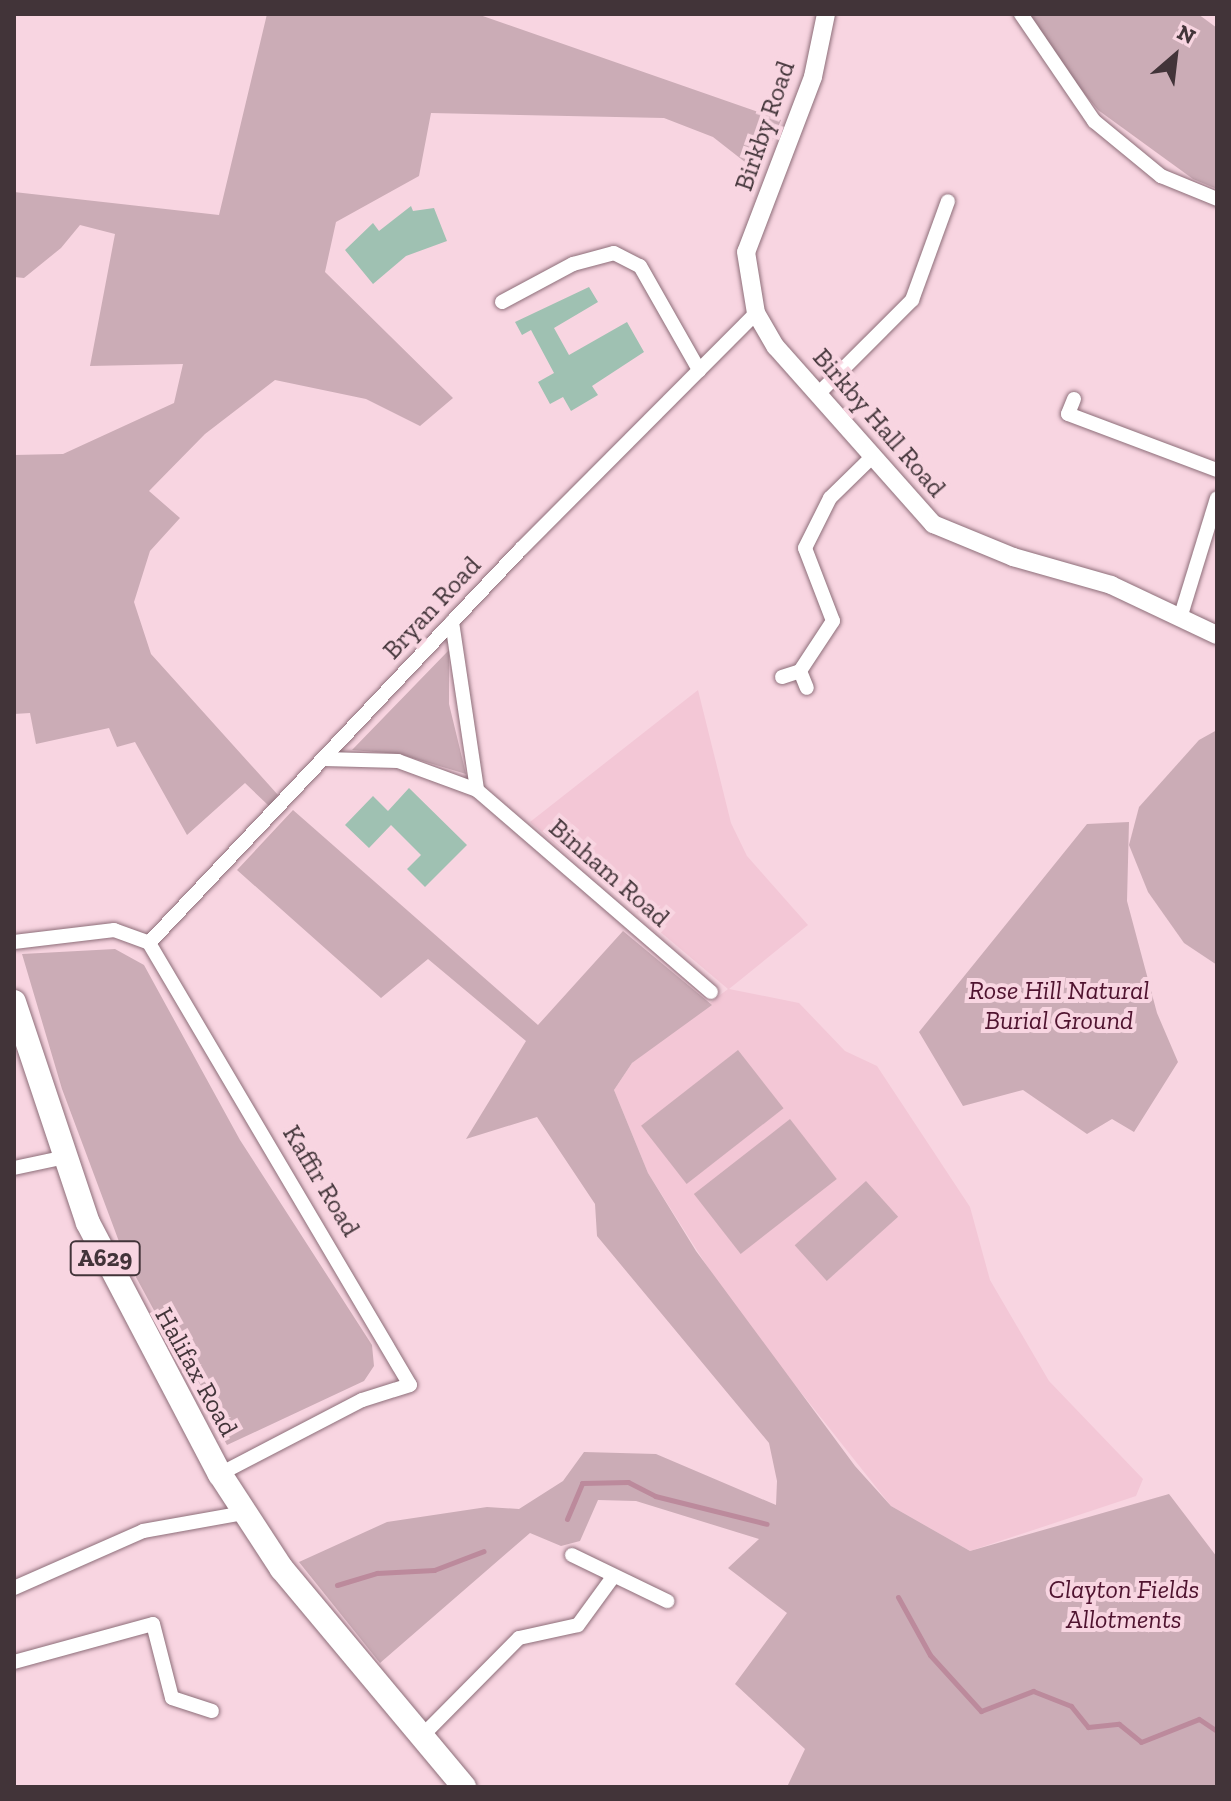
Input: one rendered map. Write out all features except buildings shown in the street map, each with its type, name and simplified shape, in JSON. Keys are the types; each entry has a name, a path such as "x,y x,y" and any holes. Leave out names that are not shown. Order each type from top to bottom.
{"highway":[{"name":"Halifax Road","path":"14,1002 61,1158 135,1319 220,1474 244,1513 419,1739"},
{"name":"A629","path":"419,1739 464,1787"}],"street":[{"path":"1021,14 1094,121 1161,176 1217,199"},
{"name":"Birkby Road","path":"746,252 813,77 822,15"},
{"path":"821,391 912,300 948,201"},
{"name":"Birkby Hall Road","path":"746,252 756,313 776,347 821,391 872,457 933,524 1181,615 1217,635"},
{"path":"502,302 573,264 614,253 640,266 699,370"},
{"name":"Bryan Road","path":"149,943 452,622 756,313"},
{"path":"1061,429 1074,399"},
{"path":"1068,414 1217,470"},
{"path":"782,677 800,671 833,621 805,548 830,498 872,457"},
{"path":"1181,615 1217,498"},
{"path":"452,622 477,790"},
{"path":"800,671 807,688"},
{"name":"Binham Road","path":"324,759 398,761 477,790 711,992"},
{"path":"14,942 114,930 149,943"},
{"name":"Kaffir Road","path":"149,943 410,1385 362,1400 220,1474"},
{"path":"14,1168 61,1158"},
{"path":"14,1588 143,1531 244,1513"},
{"path":"572,1555 667,1601"},
{"path":"419,1739 519,1638 578,1625 613,1577"},
{"path":"14,1662 153,1624 172,1698 212,1711"}],"shaded area":[{"path":"698,690 731,823 747,856 808,925 729,989 799,1003 845,1051 877,1066 970,1207 990,1280 1049,1381 1143,1479 1136,1496 970,1551 891,1506 731,1304 648,1173 614,1090 632,1063 728,989 530,822"}],"green space":[{"path":"267,14 477,14 781,120 759,173 713,137 664,118 431,113 419,176 336,222 325,272 453,398 420,426 366,399 275,380 205,434 149,491 180,518 150,551 134,602 151,654 278,795 269,806 245,783 187,835 135,742 117,747 109,728 36,744 30,713 14,714 14,455 63,454 174,403 183,364 90,366 115,234 80,225 61,248 24,278 14,277 14,192 219,215"},
{"path":"1029,14 1198,14 1217,28 1217,189 1193,179 1098,110 1046,48"},
{"path":"449,650 449,704 466,774 399,754 352,750"},
{"path":"1217,730 1217,965 1184,943 1148,892 1129,845 1139,807 1199,740"},
{"name":"Clayton Fields Allotments","path":"293,810 538,1025 623,931 712,1005 632,1063 614,1090 648,1173 696,1251 855,1466 891,1506 970,1551 1169,1494 1217,1557 1217,1787 787,1787 805,1749 735,1684 787,1613 728,1568 759,1539 636,1501 598,1500 580,1541 561,1546 530,1533 380,1663 299,1562 387,1522 487,1507 519,1509 563,1481 584,1452 656,1454 776,1505 777,1481 769,1443 597,1236 595,1204 537,1117 466,1139 526,1041 428,959 381,998 237,870"},
{"name":"Rose Hill Natural Burial Ground","path":"1129,822 1127,901 1157,1013 1178,1062 1134,1132 1112,1119 1087,1134 1023,1090 963,1106 919,1032 1087,824"},
{"path":"115,949 144,965 240,1140 372,1345 374,1366 364,1381 227,1445 124,1255 62,1089 22,954"},
{"path":"738,1050 784,1108 687,1184 641,1126"},
{"path":"790,1119 837,1179 741,1254 694,1194"},
{"path":"866,1181 898,1217 827,1281 795,1245"}],"waterway":[{"path":"567,1519 582,1483 628,1482 655,1496 767,1524"},
{"path":"337,1585 377,1573 434,1570 484,1551"},
{"path":"898,1597 930,1655 981,1711 1033,1691 1071,1706 1088,1727 1119,1724 1141,1742 1199,1719 1217,1731"}]}
